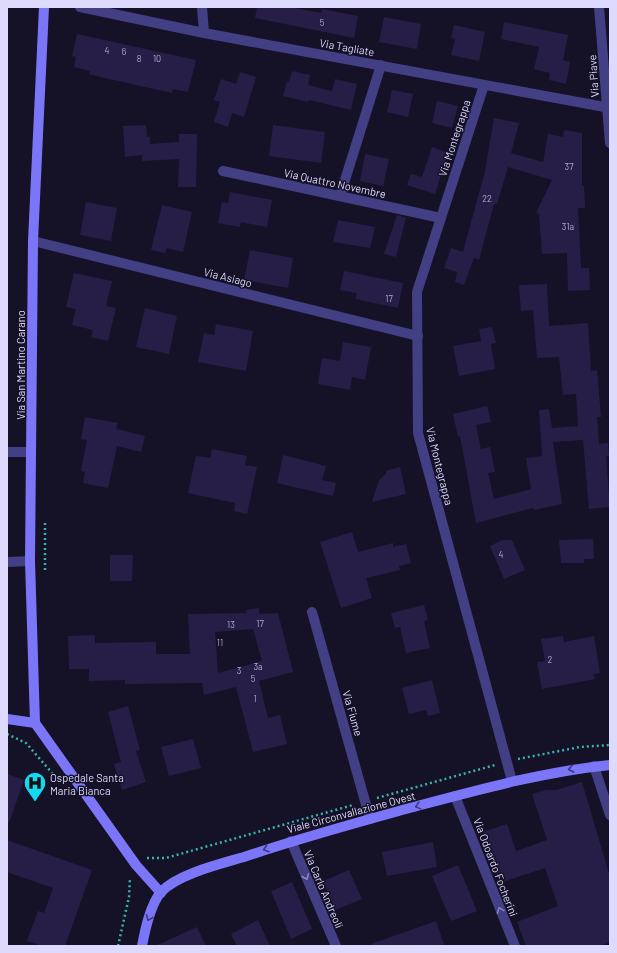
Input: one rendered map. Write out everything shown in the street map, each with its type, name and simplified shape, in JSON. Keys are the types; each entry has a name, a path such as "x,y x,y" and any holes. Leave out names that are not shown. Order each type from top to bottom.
{"street":[{"name":"Via San Martino Carano","path":"35,723 30,562 33,241 44,7"},
{"name":"Via Tagliate","path":"80,7 204,33 609,109"},
{"path":"202,7 204,33"},
{"name":"Via Piave","path":"599,7 609,109 610,143"},
{"path":"340,196 381,65"},
{"name":"Via Montegrappa","path":"484,85 418,292 418,433 512,781"},
{"name":"Via Quattro Novembre","path":"224,171 441,218"},
{"name":"Via Asiago","path":"33,241 418,336"},
{"path":"7,452 31,452"},
{"path":"7,562 30,562"},
{"name":"Via Fiume","path":"312,612 370,819"},
{"path":"7,719 35,723 136,865 161,892"},
{"name":"Viale Circonvallazione Ovest","path":"142,946 147,920 161,892 184,876 291,841 512,781 577,768 610,764"},
{"path":"594,766 610,815"},
{"name":"Via Odoardo Focherini","path":"455,796 515,946"},
{"name":"Via Carlo Andreoli","path":"291,841 336,946"}],"path":[{"path":"45,515 45,578"},
{"path":"118,946 129,897 130,869 146,858 142,852"}],"building":[{"path":"257,7 290,7 321,13 322,9 358,16 354,38 255,18"},
{"path":"384,17 421,24 417,49 379,42"},
{"path":"504,22 568,35 563,60 570,62 566,84 549,80 550,73 534,69 539,47 501,39"},
{"path":"454,25 485,32 479,61 451,55 455,39 451,38"},
{"path":"77,34 196,60 188,92 173,89 172,93 89,74 90,71 74,67 76,57 72,56"},
{"path":"292,71 310,75 308,85 332,91 335,79 357,84 351,110 309,100 308,102 283,96 287,81 289,82"},
{"path":"240,72 256,77 244,117 232,113 228,127 214,122 220,102 214,100 221,79 236,84"},
{"path":"392,90 413,94 408,117 387,112"},
{"path":"437,101 458,106 452,128 432,123"},
{"path":"494,118 519,123 511,153 543,162 548,134 563,137 564,130 582,133 582,186 584,186 585,208 578,208 581,268 589,268 590,290 568,291 567,253 542,254 539,214 536,213 552,180 508,167 497,204 494,204 479,260 474,258 464,285 455,282 457,272 444,268 451,248 463,252 485,171"},
{"path":"146,125 147,137 150,137 150,144 179,142 179,134 197,134 196,187 178,187 179,159 142,161 142,155 125,157 123,126"},
{"path":"273,125 325,132 321,163 269,156"},
{"path":"432,147 448,153 435,194 407,185 411,174 422,177"},
{"path":"365,154 389,159 383,186 360,181"},
{"path":"230,192 272,200 267,227 241,222 240,227 218,223 222,202 228,203"},
{"path":"86,202 117,208 111,241 80,235"},
{"path":"162,205 192,212 183,252 167,248 165,253 151,250"},
{"path":"397,215 406,218 396,257 384,254"},
{"path":"338,220 375,227 370,248 333,242"},
{"path":"250,250 293,258 288,288 244,280"},
{"path":"344,271 403,283 398,308 355,299 357,293 340,290"},
{"path":"74,273 112,281 106,306 116,308 108,341 91,337 93,330 72,325 76,309 66,307"},
{"path":"547,284 549,326 588,323 591,371 597,370 601,417 597,417 599,444 608,443 609,456 606,456 610,507 589,509 583,440 553,442 562,504 534,510 533,508 476,523 460,436 458,437 453,414 487,406 491,422 476,425 481,449 490,447 495,472 488,473 494,499 531,489 526,458 542,456 539,410 549,409 552,428 578,426 576,394 563,395 559,357 537,358 533,310 521,311 519,285"},
{"path":"145,308 177,316 169,354 136,347"},
{"path":"216,324 253,331 246,371 198,362 204,333 214,335"},
{"path":"492,327 496,343 491,344 495,369 459,376 453,346 481,341 479,329"},
{"path":"343,342 371,347 365,380 352,377 350,390 318,384 322,358 340,361"},
{"path":"85,417 118,423 116,429 145,436 141,452 117,446 108,488 83,483 85,472 81,471 87,440 81,439"},
{"path":"212,449 247,456 245,465 257,467 247,514 234,511 235,503 188,493 196,456 210,458"},
{"path":"283,455 326,466 322,480 336,483 333,496 277,483"},
{"path":"400,467 406,494 372,502 379,480 386,474 386,471"},
{"path":"352,532 358,552 393,543 393,547 406,544 411,563 399,566 400,570 366,578 372,598 341,608 320,542"},
{"path":"593,539 594,559 584,559 584,563 561,563 559,540"},
{"path":"502,540 512,540 525,570 504,579 490,546"},
{"path":"110,555 133,555 132,581 110,581"},
{"path":"424,605 428,620 424,621 430,648 406,653 400,627 395,628 391,613"},
{"path":"259,608 259,614 278,613 293,672 259,681 268,718 280,715 287,744 253,752 236,687 204,695 202,683 125,684 125,680 89,681 89,669 69,669 68,636 95,635 95,643 156,642 156,654 190,654 188,614 246,613 246,610","holes":["253,629 262,661 218,673 215,632"]},
{"path":"563,636 564,642 594,636 600,673 594,674 595,679 542,689 537,662 545,661 541,639"},
{"path":"432,680 440,713 428,716 426,710 409,714 402,688"},
{"path":"128,706 140,750 136,751 146,782 122,790 114,764 121,762 108,712"},
{"path":"193,739 201,768 169,776 161,747"},
{"path":"7,774 24,780 9,823 7,822"},
{"path":"582,782 610,877 610,942 599,946 526,946 517,922 558,906 545,868 500,883 483,832 507,824 516,851 547,840 532,794 546,790 556,790"},
{"path":"7,840 92,870 65,946 43,946 27,941 38,911 44,913 53,888 7,872"},
{"path":"433,842 437,867 387,876 382,852"},
{"path":"458,865 477,911 451,921 432,876"},
{"path":"349,870 362,899 335,910 323,881"},
{"path":"292,882 312,929 291,939 271,891"},
{"path":"258,920 270,946 237,946 231,934"},
{"path":"436,921 444,944 437,946 372,946 371,944"},
{"path":"197,927 206,946 155,946"}],"place":[{"name":"Ospedale Santa Maria Bianca","path":"35,802"}]}
